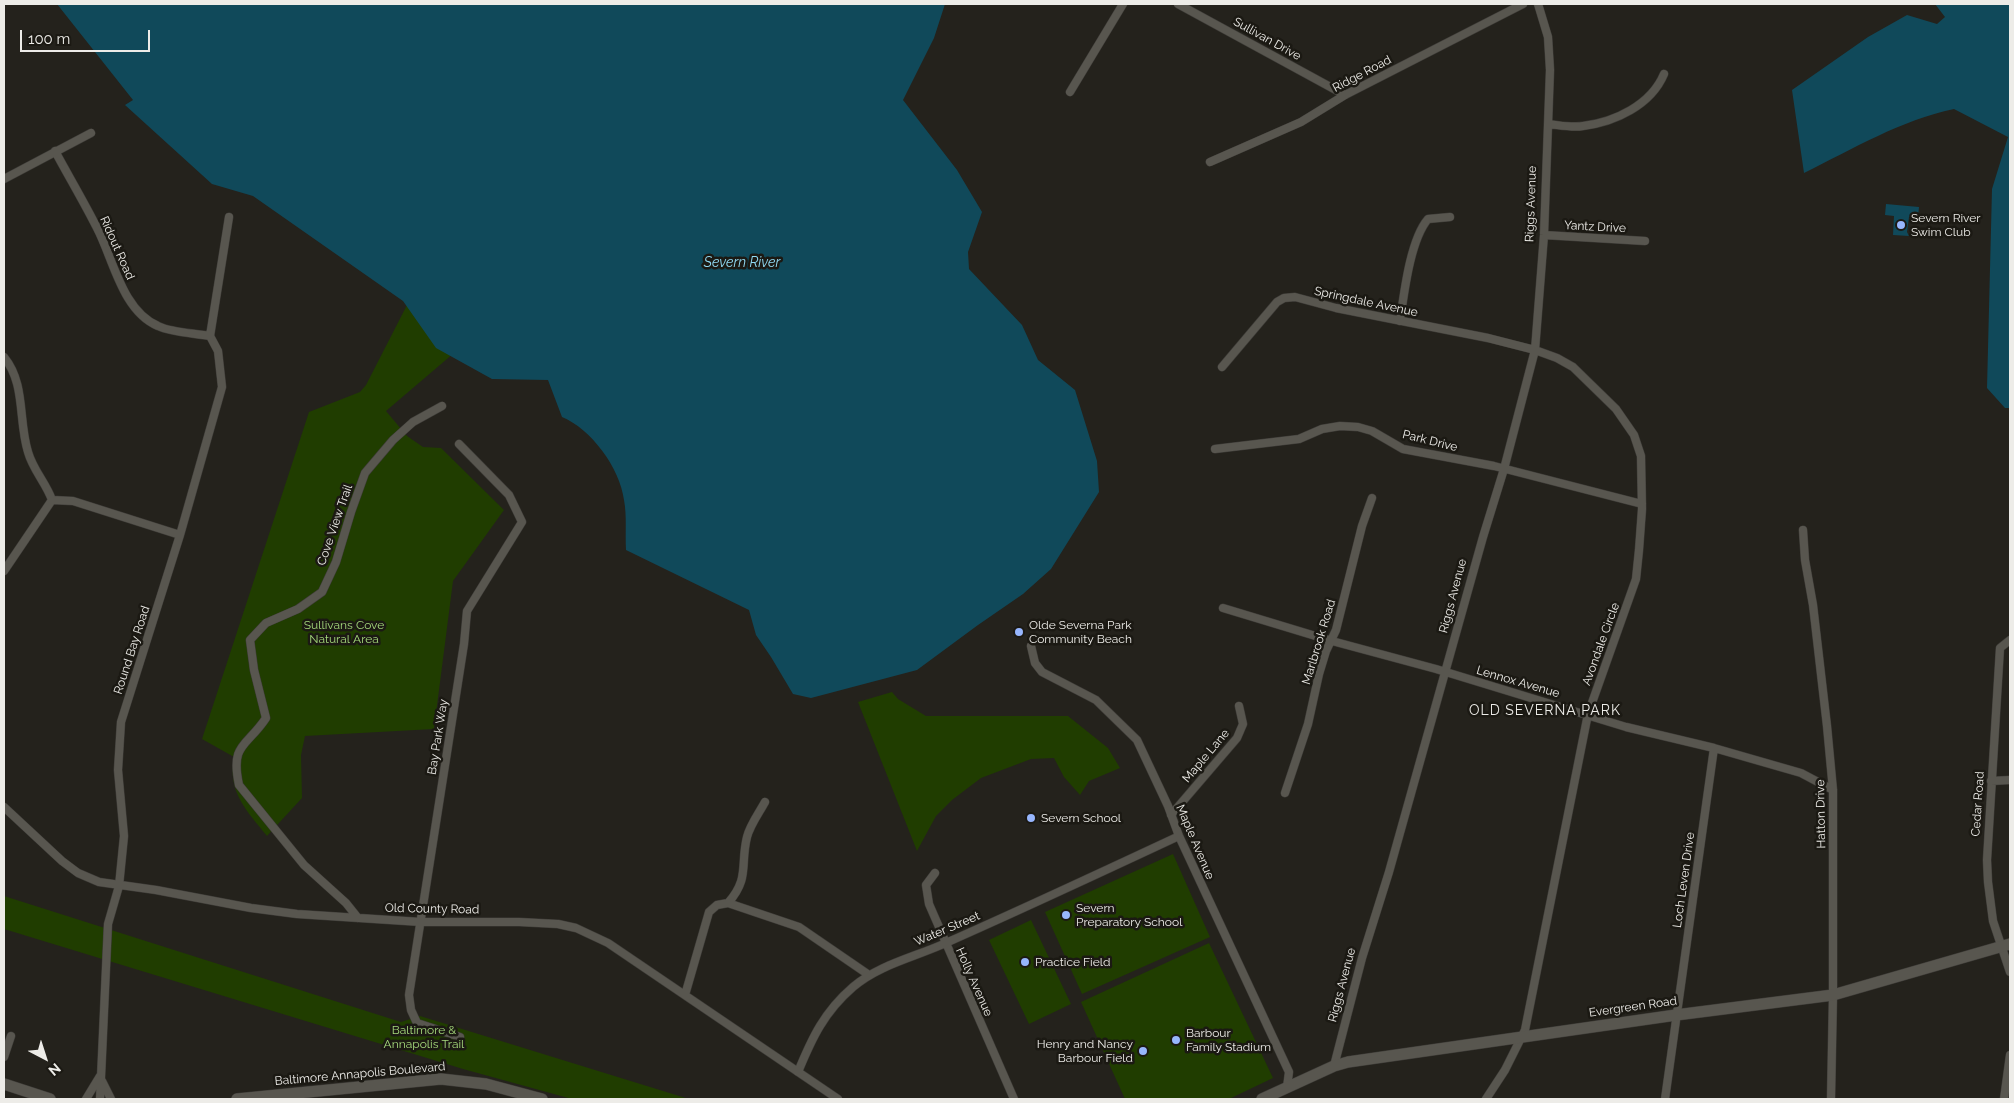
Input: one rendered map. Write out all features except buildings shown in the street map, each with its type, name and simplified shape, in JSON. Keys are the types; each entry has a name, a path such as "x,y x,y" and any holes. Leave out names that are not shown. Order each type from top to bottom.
{"street":[{"path":"1070,92 1123,4"},
{"name":"Sullivan Drive","path":"1178,4 1345,94"},
{"name":"Ridge Road","path":"1210,162 1301,122 1345,94 1523,4"},
{"name":"Riggs Avenue","path":"1334,1066 1362,958 1381,900 1483,537 1504,469 1535,350 1544,235 1550,52 1545,21 1538,4"},
{"path":"1548,124 1581,126 1612,119 1649,98 1660,85 1664,74"},
{"path":"4,180 55,151 92,133"},
{"name":"Ridout Road","path":"55,151 98,229 122,288 136,307 157,326 210,336"},
{"path":"210,336 230,217"},
{"path":"1400,321 1407,277 1419,232 1428,219 1450,217"},
{"name":"Yantz Drive","path":"1544,235 1645,241"},
{"name":"Springdale Avenue","path":"1222,367 1276,302 1284,298 1295,297 1336,308 1488,338 1535,350"},
{"name":"Round Bay Road","path":"100,1099 108,924 119,886 124,836 118,770 121,722 180,536 222,388 218,351 210,336"},
{"name":"Avondale Circle","path":"1486,1099 1505,1070 1525,1030 1553,883 1568,818 1582,735 1636,579 1640,550 1642,504 1641,456 1630,429 1610,402 1580,373 1557,358 1535,350"},
{"path":"4,356 18,386 28,452 34,469 47,487 52,500"},
{"name":"Cove View Trail","path":"358,918 346,903 304,865 238,785 236,770 238,750 258,730 266,718 254,670 250,640 266,623 298,609 322,592 336,562 350,512 365,473 393,440 413,422 442,406"},
{"name":"Park Drive","path":"1215,449 1299,439 1322,429 1340,426 1358,428 1372,432 1403,448 1504,469 1642,504"},
{"name":"Bay Park Way","path":"459,444 509,495 522,522 467,611 464,644 409,995 411,1010 417,1023 460,1037"},
{"name":"Marlbrook Road","path":"1285,793 1307,729 1319,674 1336,630 1362,526 1372,498"},
{"path":"52,500 73,501 180,536"},
{"path":"4,571 52,500"},
{"name":"Hatton Drive","path":"1803,530 1805,560 1813,604 1828,726 1832,790 1833,995 1831,1099"},
{"name":"Lennox Avenue","path":"1223,608 1446,672 1626,727 1714,748 1801,773 1832,790"},
{"name":"Cedar Road","path":"2010,640 2000,648 1987,837 1988,882 1993,921 2006,945 2010,972"},
{"name":"Maple Avenue","path":"1031,646 1035,663 1042,672 1096,700 1137,740 1179,836 1289,1072 1287,1087"},
{"name":"Maple Lane","path":"1171,815 1237,738 1242,724 1239,706"},
{"name":"Loch Leven Drive","path":"1665,1099 1714,748"},
{"path":"1991,781 2010,780"},
{"path":"728,903 741,885 745,874 744,862 748,835 765,802"},
{"name":"Old County Road","path":"4,807 62,861 73,869 99,882 297,914 421,922 519,922 571,927 608,943 838,1099"},
{"name":"Water Street","path":"798,1072 814,1034 826,1016 853,987 869,975 945,944 1179,836"},
{"name":"Holly Avenue","path":"935,873 926,885 928,904 1014,1099"},
{"path":"685,995 709,912 717,905 728,903 799,927 869,975"},
{"name":"Evergreen Road","path":"1262,1099 1334,1066 1358,1061 1676,1015 1833,995 2006,945"},
{"path":"4,1057 11,1036"},
{"path":"2004,1099 2010,1055"},
{"path":"86,1099 101,1077"},
{"path":"101,1077 110,1099"},
{"name":"Baltimore Annapolis Boulevard","path":"237,1099 441,1079 486,1084 542,1099"},
{"path":"4,1084 50,1099"},
{"path":"1281,1099 1287,1087"}],"green space":[{"name":"Sullivans Cove Natural Area","path":"407,305 454,353 386,411 407,436 423,447 441,448 504,510 453,581 434,729 305,736 301,755 302,798 267,836 246,809 236,791 233,781 234,757 202,739 309,412 360,392 366,385"},
{"path":"892,692 898,699 926,716 1068,716 1108,748 1120,768 1089,781 1080,795 1064,777 1054,758 1031,759 981,778 952,800 936,816 917,851 858,702"},
{"path":"1173,854 1210,937 1082,994 1045,912"},
{"name":"Baltimore & Annapolis Trail","path":"4,896 401,1022 420,1016 689,1099 572,1099 463,1069 4,929"},
{"name":"Practice Field","path":"1031,920 1071,1004 1029,1024 989,940"},
{"name":"Barbour Family Stadium","path":"1209,943 1273,1078 1229,1099 1125,1099 1081,1002"}],"water":[{"name":"Severn River","path":"57,4 945,4 934,38 903,100 957,170 982,212 968,252 969,269 1022,325 1038,360 1075,390 1097,461 1099,492 1051,569 1023,594 917,670 811,698 793,694 756,635 749,610 626,550 625,506 617,475 593,440 573,423 562,417 548,380 492,379 436,348 403,301 253,196 212,184 125,105 133,100"},
{"path":"1935,4 2010,4 2010,408 2005,408 1987,388 1992,189 2008,137 1954,109 1915,120 1896,128 1804,173 1792,90 1868,37 1907,15 1937,24 1945,17"},
{"name":"Severn River Swim Club","path":"1886,204 1919,207 1918,218 1909,217 1907,232 1909,236 1893,235 1894,216 1885,215"}],"place":[{"name":"Severn River Swim Club","path":"1901,225"},
{"name":"Olde Severna Park Community Beach","path":"1019,632"},
{"name":"Severn School","path":"1031,818"},
{"name":"Severn Preparatory School","path":"1066,915"},
{"name":"Practice Field","path":"1025,962"},
{"name":"Barbour Family Stadium","path":"1176,1040"},
{"name":"Henry and Nancy Barbour Field","path":"1143,1051"}],"district":[{"name":"OLD SEVERNA PARK","path":"1545,711"}]}
